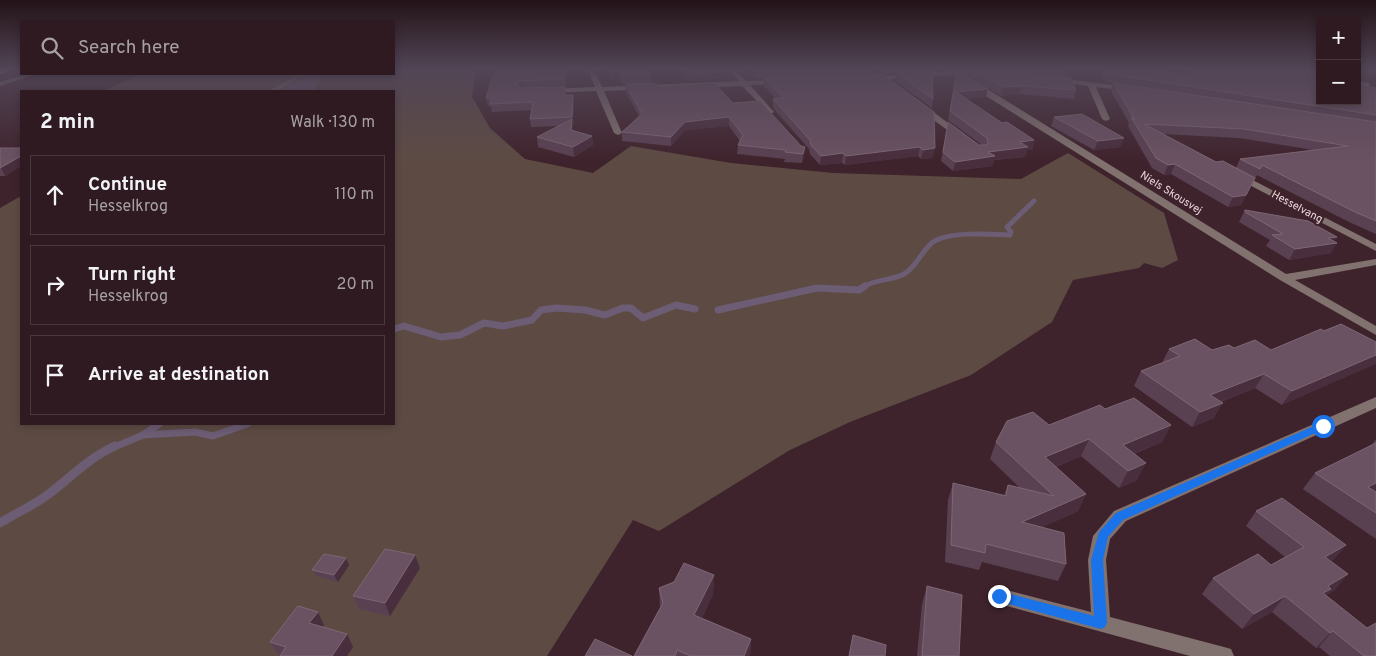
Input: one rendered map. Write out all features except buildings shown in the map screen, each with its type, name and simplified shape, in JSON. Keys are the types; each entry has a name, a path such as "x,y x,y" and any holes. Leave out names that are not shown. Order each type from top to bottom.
{"street":[{"path":"604,101 618,133"},
{"path":"759,101 774,118"},
{"path":"914,101 966,140"},
{"name":"Niels Skousvej","path":"1000,101 1284,278 1376,331"},
{"path":"1098,101 1106,119"},
{"name":"Hesselvang","path":"1226,170 1376,248"},
{"path":"1284,278 1376,262"},
{"path":"1101,623 1097,560 1102,536 1120,516 1376,402"},
{"path":"999,596 1224,656"}],"shaded area":[{"path":"395,101 474,101 490,128 525,159 593,173 631,146 731,163 833,173 1021,179 1068,153 1164,213 1178,260 1162,268 1144,263 1139,268 1073,280 1052,322 971,375 850,422 790,450 659,531 633,520 547,656 0,656 0,208 20,197 20,425 395,425"}],"waterway":[{"path":"864,286 904,274 912,268 929,245 940,238 970,234 1010,235 1011,232 1007,227 1034,201"},
{"path":"718,310 817,288 859,290 864,286"},
{"path":"395,329 404,326 441,337 460,335 484,323 503,326 532,320 541,310 556,308 585,310 605,315 623,308 631,308 643,318 676,305 695,309"},
{"path":"143,435 158,425"},
{"path":"143,435 195,432 213,436 244,425"},
{"path":"112,448 143,435"},
{"path":"0,523 44,497 89,461 115,446"}],"route":[{"path":"999,596 1101,623 1097,560 1102,536 1120,516 1323,426"}]}
